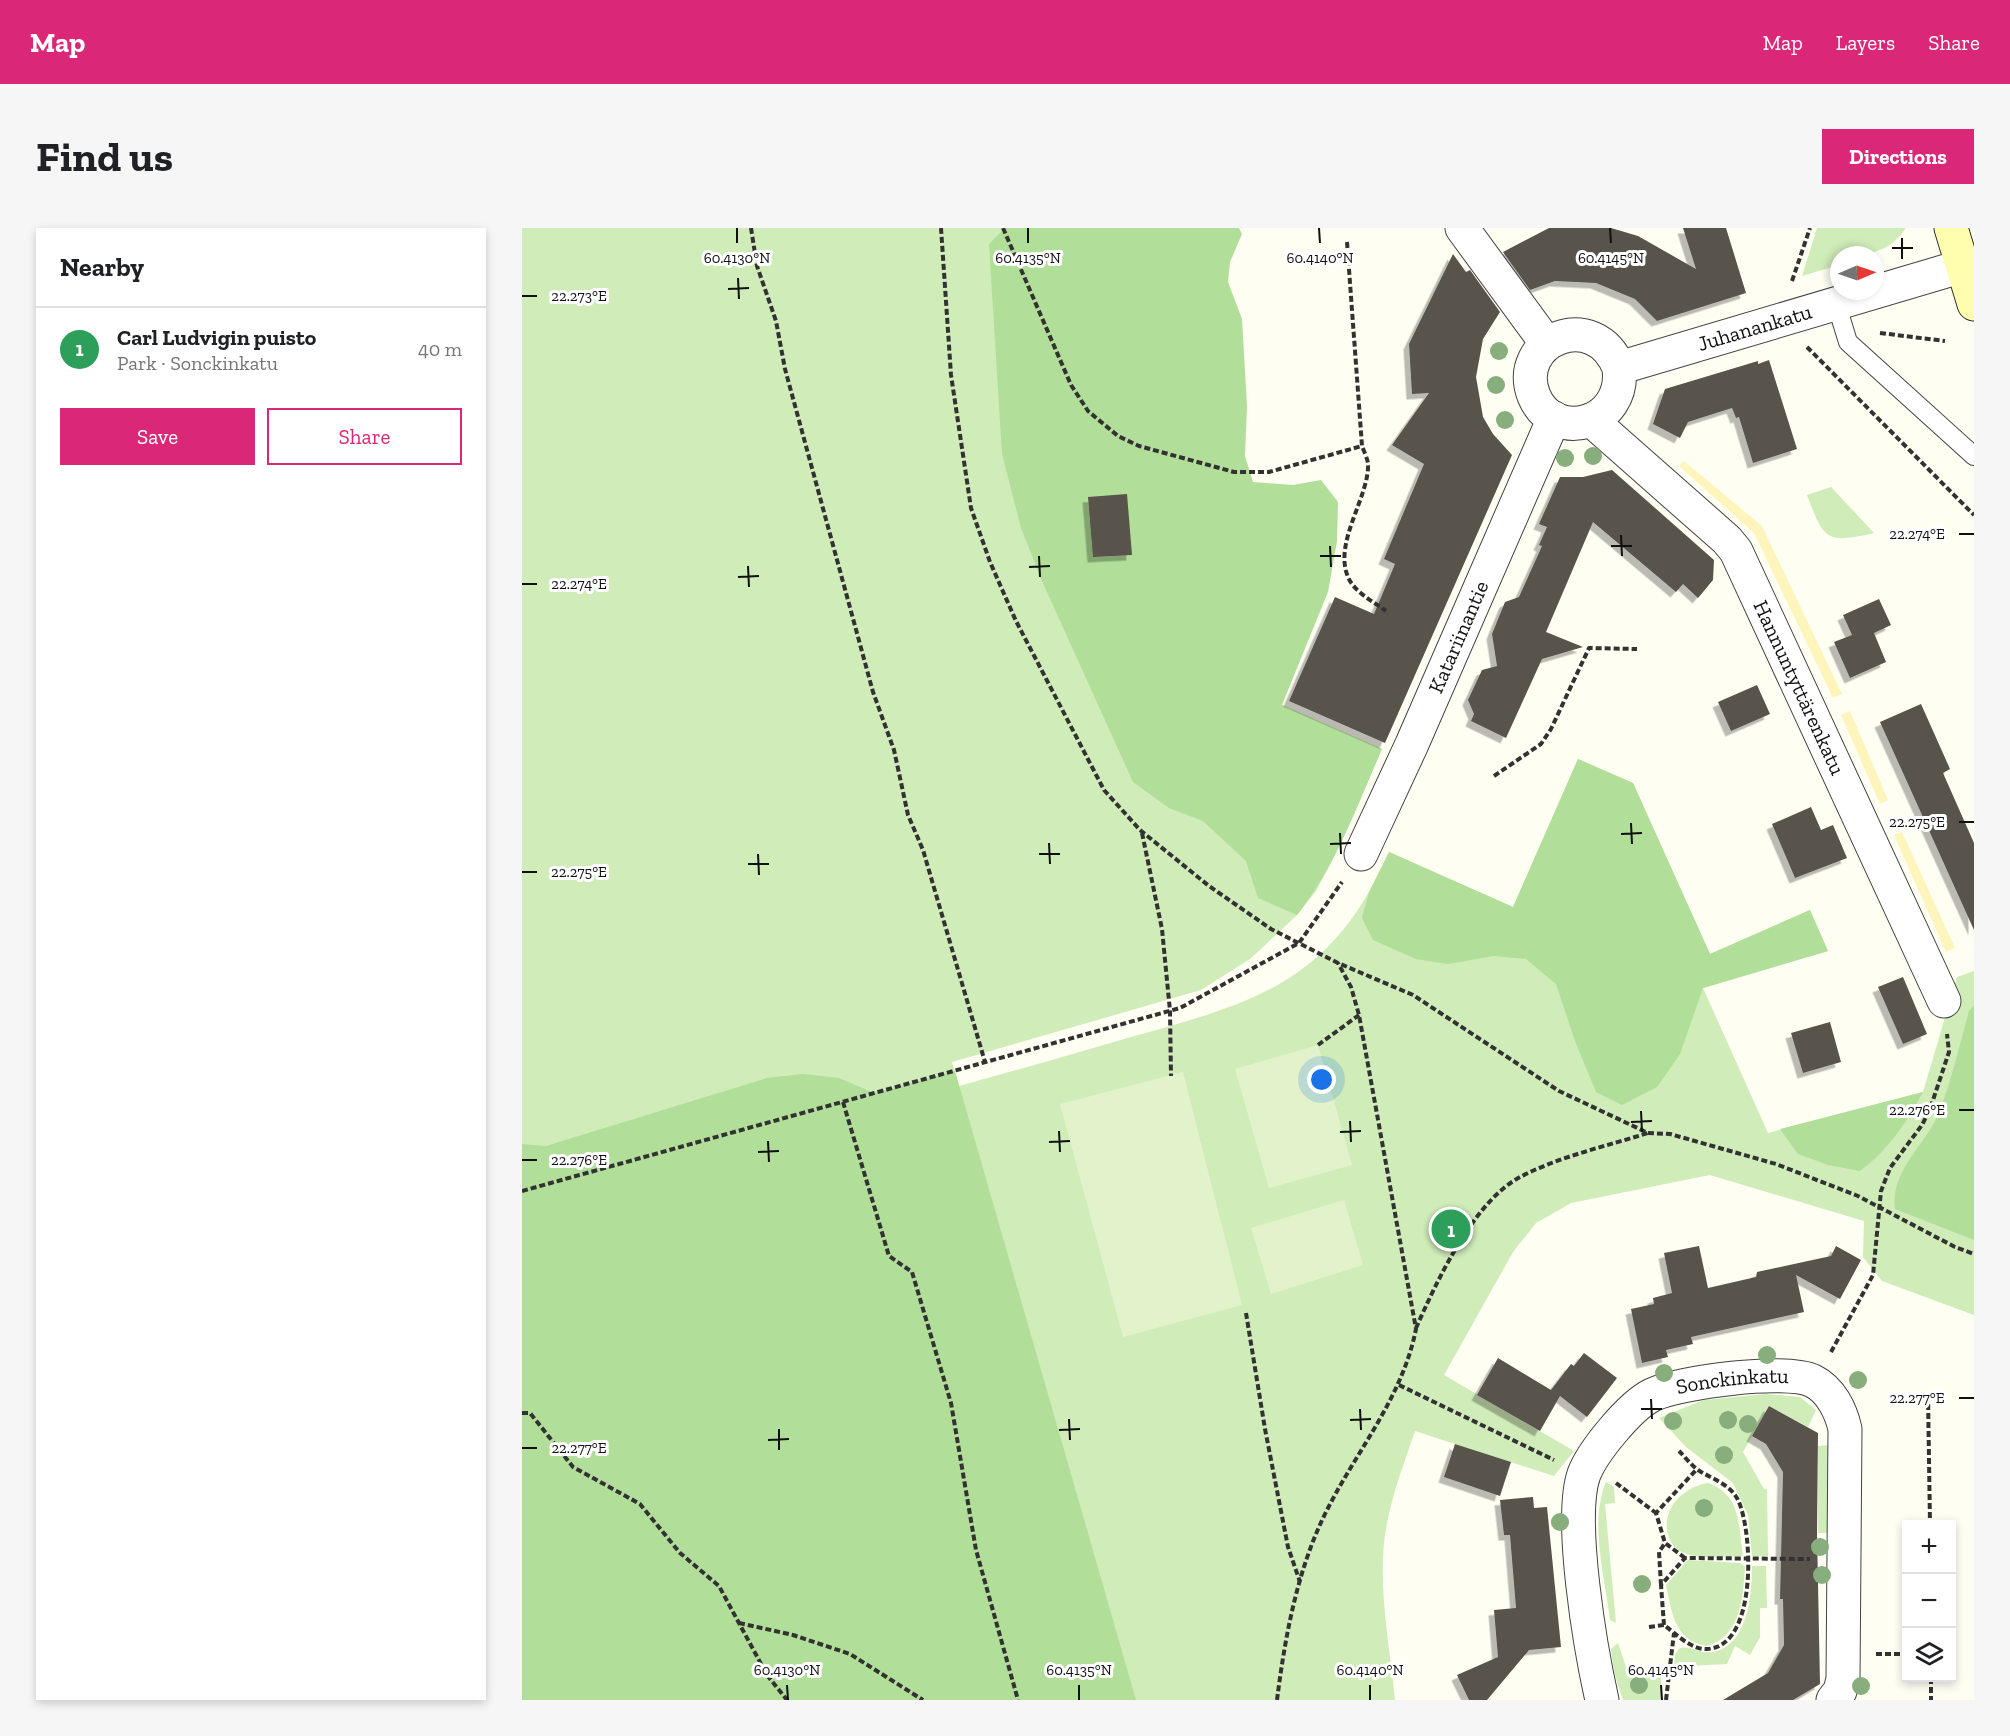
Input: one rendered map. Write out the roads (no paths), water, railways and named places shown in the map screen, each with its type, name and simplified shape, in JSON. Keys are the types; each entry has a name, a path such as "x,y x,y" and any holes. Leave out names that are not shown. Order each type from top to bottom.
{"main road":[{"path":"1951,228 1974,304"}],"street":[{"path":"1462,228 1547,344"},
{"name":"Juhanankatu","path":"1619,368 1963,266"},
{"path":"1570,334 1595,338 1614,356 1619,368 1618,393 1603,414 1591,420 1572,423 1554,417 1543,409 1534,397 1531,383 1532,368 1537,355 1547,344 1570,334"},
{"name":"Katariinantie","path":"1361,854 1417,734 1554,417"},
{"name":"Hannuntyttärenkatu","path":"1591,420 1736,551 1944,1001"},
{"name":"Sonckinkatu","path":"1602,1700 1592,1654 1578,1510 1587,1469 1633,1408 1652,1395 1716,1381 1772,1375 1814,1381 1835,1402 1842,1414 1845,1429 1843,1679 1840,1691 1833,1700"}],"lane":[{"path":"1836,303 1848,342 1974,456"}],"place":[{"name":"Carl Ludvigin puisto","path":"1451,1229"}]}
